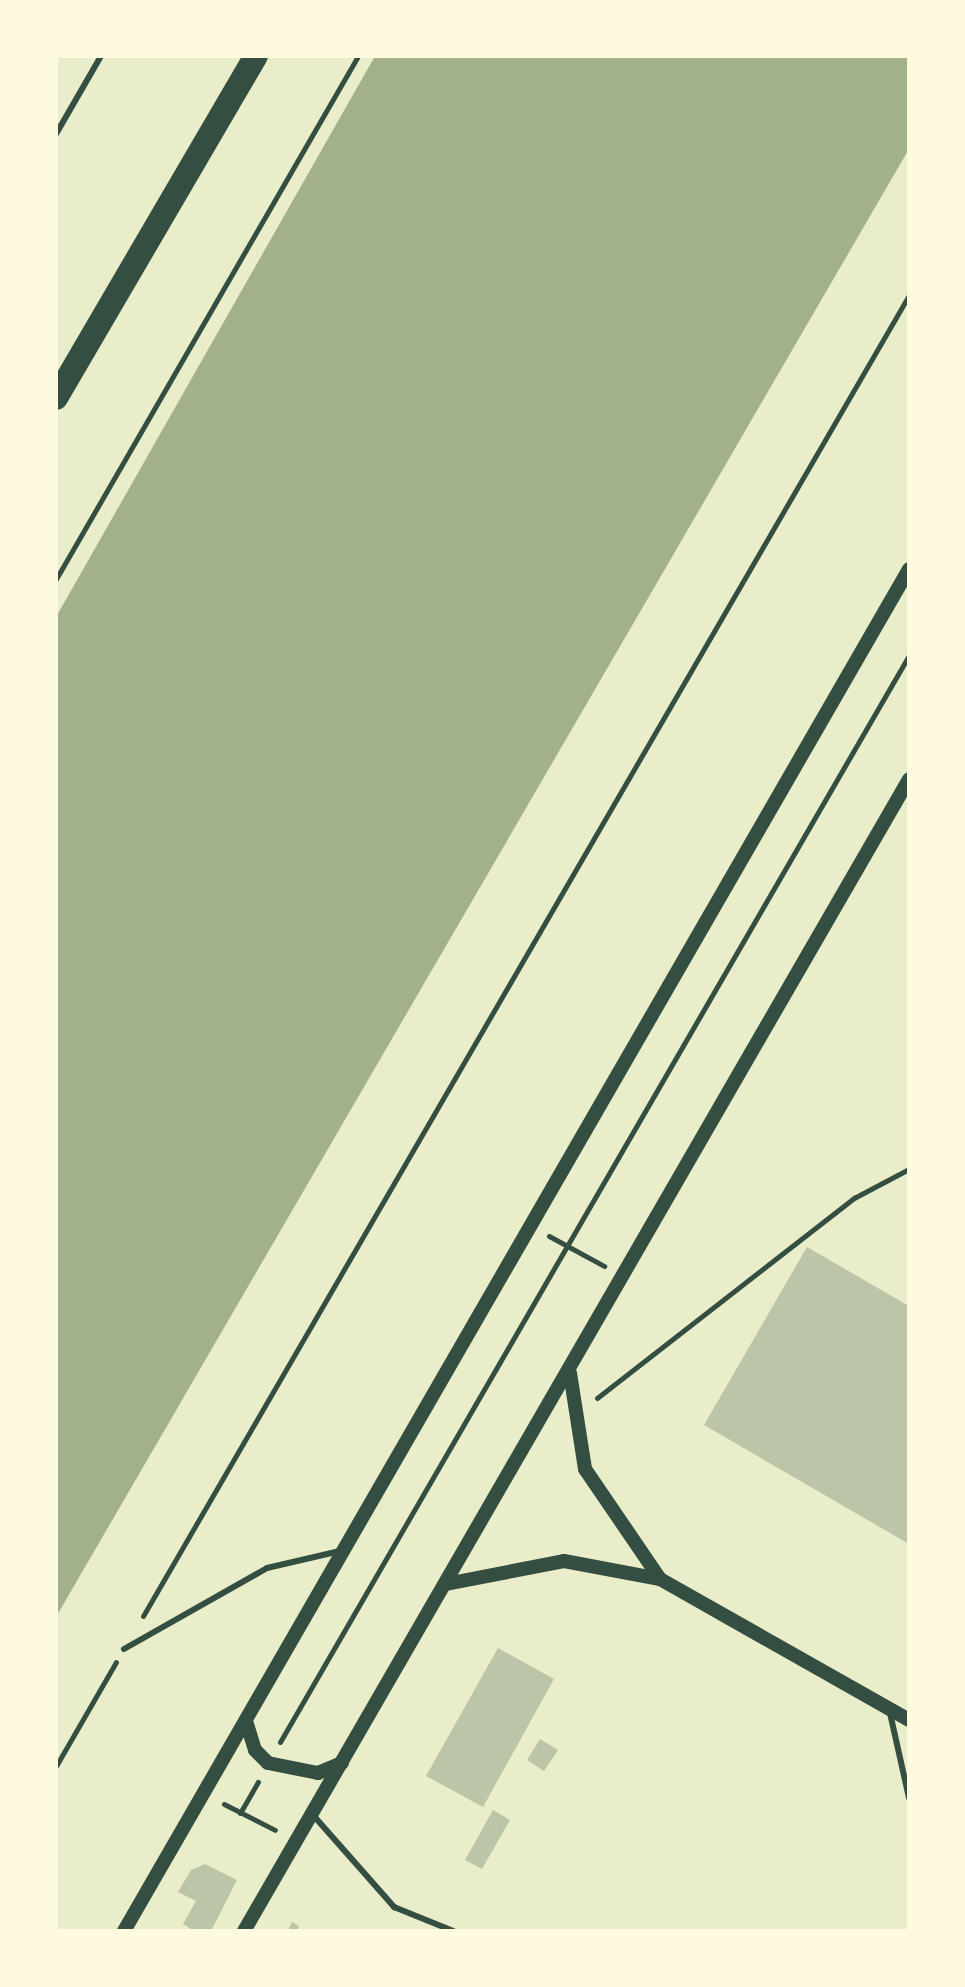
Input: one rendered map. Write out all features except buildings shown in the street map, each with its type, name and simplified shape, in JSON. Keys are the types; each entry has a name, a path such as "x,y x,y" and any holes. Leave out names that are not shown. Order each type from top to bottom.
{"highway":[{"path":"56,398 256,56"}],"street":[{"path":"124,1931 247,1724 909,569"},
{"path":"244,1931 570,1373 909,779"},
{"path":"570,1373 585,1469 660,1579"},
{"path":"446,1584 564,1561 660,1579 909,1720"},
{"path":"247,1724 255,1750 268,1763 318,1773 342,1763"}],"lane":[{"path":"56,134 101,56"},
{"path":"124,1649 267,1568 347,1549"},
{"path":"889,1710 909,1798"},
{"path":"313,1815 394,1907 453,1931"}],"path":[{"path":"56,579 358,56"},
{"path":"56,1766 909,295"},
{"path":"240,1813 909,655"},
{"path":"577,1413 854,1198 909,1169"},
{"path":"531,1226 623,1276"},
{"path":"205,1795 298,1841"}],"shaded area":[{"path":"375,56 909,56 909,149 56,1617 56,617"}]}
